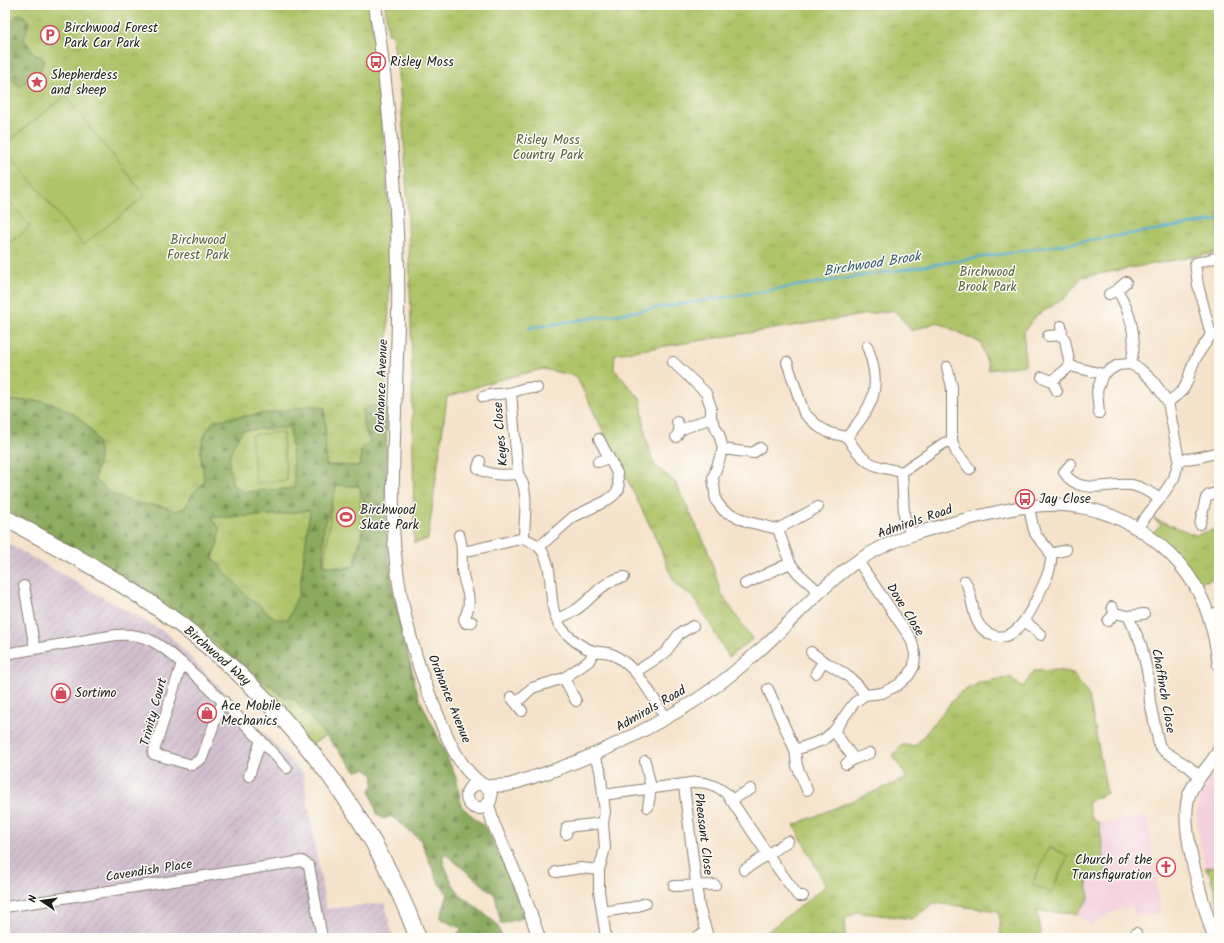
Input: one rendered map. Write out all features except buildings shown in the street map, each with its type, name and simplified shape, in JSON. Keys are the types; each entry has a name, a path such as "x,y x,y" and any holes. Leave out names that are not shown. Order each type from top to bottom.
{"main road":[{"name":"Birchwood Way","path":"5,518 82,561 152,604 202,641 256,690 304,743 347,801 375,847 397,889 418,938"}],"street":[{"name":"Ordnance Avenue","path":"375,5 392,137 397,219 398,339 393,479 393,525 397,568 408,625 422,677 446,735 458,758 472,776 484,786"},
{"path":"1168,402 1182,392 1187,385 1194,361 1215,334 1198,285 1195,263 1219,257"},
{"path":"1126,282 1113,292 1125,302 1134,342 1134,355 1130,364"},
{"path":"1048,336 1062,331 1070,366"},
{"path":"847,437 869,409 874,395 875,386 872,363 866,344"},
{"path":"673,362 706,393 711,407 711,418 719,434 723,449 713,478 716,501 724,511 748,522 778,529 820,506"},
{"path":"787,362 804,413 815,424 830,432 847,437 861,458 877,467 902,472 944,443 952,441"},
{"path":"1100,413 1097,391 1103,374 1118,365 1130,364 1140,369 1153,381 1168,402 1179,460 1174,478 1160,499 1137,528"},
{"path":"1070,366 1103,374"},
{"path":"1052,381 1070,366"},
{"path":"947,367 956,386 952,441 956,452 970,469"},
{"path":"1042,377 1052,381 1056,391"},
{"name":"Keyes Close","path":"483,397 491,394 511,393 524,387 536,388"},
{"name":"Keyes Close","path":"511,393 518,474 523,481 525,492 524,538"},
{"path":"678,430 698,425 711,418"},
{"path":"539,547 573,517 614,495 619,489 616,473 599,440"},
{"path":"723,449 753,453 760,448"},
{"path":"1179,460 1219,452"},
{"path":"598,462 608,458"},
{"name":"Keyes Close","path":"480,461 478,468 483,472 505,475 518,474"},
{"path":"1070,464 1064,472 1074,483 1092,488 1123,484 1133,485 1140,487 1160,499"},
{"path":"902,472 904,515 911,536"},
{"path":"1200,524 1206,498 1209,495 1219,492"},
{"name":"Admirals Road","path":"484,786 507,785 593,755 666,718 692,702 742,665 819,592 858,561 892,542 985,515 1029,507 1063,505 1084,508 1122,520 1137,528 1162,547 1181,568 1214,614 1215,638 1219,665"},
{"path":"971,585 977,620 988,633 998,636 1006,635 1016,630 1025,621 1048,574 1050,554 1047,546 1036,534 1029,507"},
{"path":"778,529 790,563 798,573 819,592"},
{"path":"459,535 463,552 462,570 469,593 469,603 464,619 466,623 472,622"},
{"path":"463,552 524,538 539,547 546,559 553,609 564,630 572,638 594,651 606,651 636,671 666,718"},
{"path":"1050,554 1066,550"},
{"name":"Dove Close","path":"795,750 822,740 834,730 854,703 865,695 882,692 898,685 909,675 914,666 915,654 911,639 858,561"},
{"path":"745,584 790,563"},
{"path":"557,619 578,608 600,586 616,578 626,577"},
{"path":"24,586 35,649"},
{"path":"1108,621 1113,610 1128,616 1144,614"},
{"name":"Chaffinch Close","path":"1128,616 1141,644 1148,675 1150,702 1159,745 1164,751 1188,766 1200,777"},
{"path":"1025,621 1041,635"},
{"path":"636,671 665,653 679,634 693,626"},
{"path":"5,654 126,634 150,640 182,663 224,701 287,768"},
{"path":"516,704 532,688 564,678 589,661 594,651"},
{"path":"811,652 823,662 831,664 847,675 858,684 865,695"},
{"path":"816,673 823,662"},
{"name":"Trinity Court","path":"182,663 153,754 192,765 202,758 219,710 224,701"},
{"path":"564,678 576,701"},
{"path":"768,689 795,750 797,766 807,790"},
{"path":"834,730 850,761 870,753"},
{"path":"249,776 261,740"},
{"path":"1214,938 1198,885 1187,816 1189,796 1200,777 1215,763 1219,750"},
{"path":"593,755 600,769 605,812 603,824 605,848 599,870 599,891 606,938"},
{"name":"Ordnance Avenue","path":"458,758 467,797"},
{"path":"645,761 651,788 648,807"},
{"path":"603,795 651,788 684,786 698,782 708,783 720,788 731,800 768,856 798,896 803,896"},
{"name":"Admirals Road","path":"489,802 507,785"},
{"path":"493,823 469,803 467,797 472,787 484,786 490,793 489,802 493,823 522,889 539,938"},
{"name":"Pheasant Close","path":"684,786 699,907 707,933 698,936"},
{"path":"731,800 752,789"},
{"path":"475,807 482,808 489,802"},
{"path":"566,834 567,827 603,824"},
{"path":"744,870 768,856 788,841"},
{"name":"Cavendish Place","path":"5,907 297,861 306,863 309,866 322,938"},
{"path":"556,872 581,868 599,870"},
{"name":"Pheasant Close","path":"674,886 715,884"},
{"path":"602,912 635,907 646,903"}],"shaded area":[{"path":"5,542 168,634 303,774 326,909 385,903 393,938 5,938"},
{"path":"1213,774 1219,774 1219,866 1205,868 1196,814 1202,789"},
{"path":"1147,817 1161,912 1135,917 1132,907 1116,910 1090,925 1077,914 1089,899 1087,879 1107,876 1099,823"}],"green space":[{"name":"Birchwood Forest Park","path":"14,5 370,5 377,57 391,240 383,480 387,567 414,678 311,745 207,640 5,514 5,11"},
{"name":"Risley Moss Country Park","path":"385,5 1219,5 1219,252 1082,277 1065,298 1037,315 1024,331 1025,365 989,370 981,343 937,322 912,331 894,310 615,354 614,369 641,400 646,439 654,465 675,482 707,548 721,593 752,639 729,657 695,599 675,584 654,534 576,376 543,369 494,381 447,397 428,539 414,543 411,319 405,165 402,113 396,60 392,34 388,34"},
{"path":"19,14 24,16 29,22 24,39 33,53 45,60 39,73 31,77 21,87 5,74 5,21 11,22"},
{"path":"65,96 145,196 83,245 5,148 5,144"},
{"path":"5,195 30,227 5,246"},
{"path":"5,401 34,401 51,403 82,420 94,434 99,450 95,480 103,487 125,499 141,504 163,506 175,511 185,508 193,493 204,482 201,460 202,443 208,428 215,420 275,412 311,405 325,408 326,465 360,466 361,451 370,441 364,429 362,410 371,406 387,406 387,545 395,604 411,671 419,698 457,780 461,806 486,828 503,861 525,917 501,924 495,895 444,853 443,861 452,883 460,894 497,924 502,938 454,938 462,929 440,918 448,894 439,884 420,839 391,816 383,819 377,814 370,790 373,786 374,776 366,769 356,771 294,699 282,696 156,595 5,508","holes":["290,428 295,488 244,492 233,485 229,462 231,450 243,430","336,485 360,487 368,514 354,567 344,569 323,566 324,529 331,504 341,501","310,510 299,593 288,619 276,619 246,595 213,558 220,529 211,518 276,515"]},
{"path":"282,432 287,480 256,483 251,435"},
{"name":"Birchwood Skate Park","path":"337,485 360,487 362,532 354,565 345,568 324,565 332,502"},
{"path":"1154,519 1196,535 1219,528 1219,576 1197,584 1151,534 1161,525"},
{"path":"1056,670 1073,673 1089,696 1107,793 1088,802 1091,818 1099,823 1107,876 1087,879 1089,899 1077,914 1037,911 1041,930 1040,938 1001,938 999,911 934,903 912,919 856,912 845,919 845,938 759,938 826,886 794,825 907,778 893,755 902,745 915,746 959,693 981,682 1010,677 1023,687 1034,671"},
{"path":"1049,847 1068,856 1051,893 1032,884"},
{"path":"1219,866 1219,909 1210,874 1205,868"}],"waterway":[{"name":"Birchwood Brook","path":"529,328 1219,220"}],"place":[{"name":"Birchwood Forest Park Car Park","path":"50,35"},
{"name":"Risley Moss","path":"376,62"},
{"name":"Shepherdess and sheep","path":"37,82"},
{"name":"Jay Close","path":"1025,499"},
{"name":"Birchwood Skate Park","path":"346,517"},
{"name":"Sortimo","path":"61,693"},
{"name":"Ace Mobile Mechanics","path":"207,713"},
{"name":"Church of the Transfiguration","path":"1166,867"}],"park label":[{"name":"Birchwood Brook Park","path":"987,280"}]}
